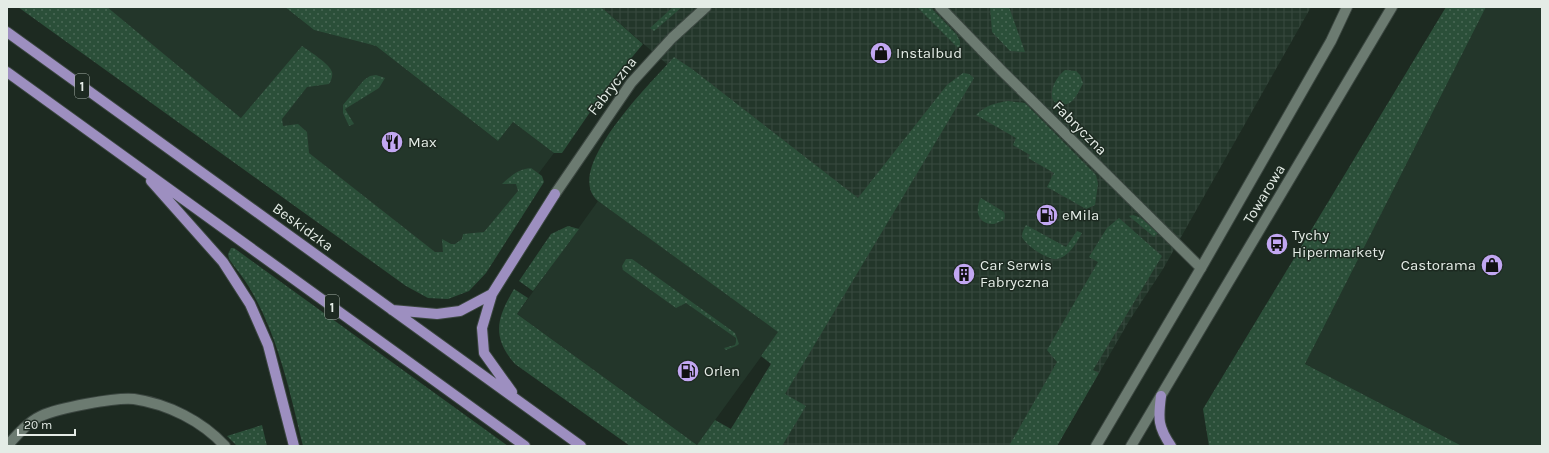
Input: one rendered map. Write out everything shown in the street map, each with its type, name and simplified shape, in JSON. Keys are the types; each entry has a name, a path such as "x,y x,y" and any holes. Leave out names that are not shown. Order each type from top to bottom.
{"main road":[{"name":"Beskidzka","path":"7,32 582,446"},
{"name":"1","path":"7,72 525,446"},
{"path":"139,167 223,262 250,304 268,345 294,446"},
{"path":"517,399 484,353 482,328 492,294 555,194"},
{"path":"392,310 437,314 460,311 492,294"},
{"path":"1161,396 1158,417 1163,434 1171,446"}],"street":[{"name":"Fabryczna","path":"555,194 631,82 672,38 706,7"},
{"name":"Fabryczna","path":"940,7 1007,76 1201,268"},
{"path":"1331,41 1347,7"},
{"path":"1331,41 1354,7"},
{"name":"Towarowa","path":"1131,446 1392,7"},
{"name":"Towarowa","path":"1096,446 1201,268 1331,41"},
{"path":"8,446 17,434 42,416 77,406 133,399 155,404 190,418 214,434 225,446"}],"shaded area":[{"path":"104,7 285,7 314,30 376,46 498,141 513,122 554,153 476,257 434,263 241,118"},
{"path":"601,7 1311,7 1163,269 1129,321 1057,446 721,445 855,227"},
{"path":"1486,7 1542,7 1542,446 1462,446 1305,364"},
{"path":"598,201 779,332 697,445 517,314"}],"green space":[{"path":"18,7 107,7 241,118 302,46 327,65 332,72 332,77 329,84 307,87 282,119 283,126 298,124 307,132 309,153 435,252 443,252 442,239 451,244 455,244 462,239 463,234 484,232 518,191 516,184 502,184 515,173 531,168 542,176 544,182 486,273 469,291 448,299 428,298 406,286"},
{"path":"285,7 601,7 643,44 608,86 562,153 554,153 513,122 498,141 376,46 314,30"},
{"path":"673,7 682,7 654,31 650,28"},
{"path":"917,7 930,7 956,34 960,41 960,50"},
{"path":"990,7 1009,7 1025,52 1010,51 992,32"},
{"path":"1446,7 1486,7 1305,364 1462,446 1209,446 1203,409"},
{"path":"674,57 692,69 858,198 947,85 963,73 969,74 974,78 785,394 806,406 782,446 630,446 515,364 502,345 499,327 504,309 514,289 528,298 517,314 697,445 715,420 731,429 771,364 761,356 778,332 598,201 590,187 591,169 600,148 614,126 648,85"},
{"path":"1065,70 1076,71 1080,75 1083,83 1071,102 1061,105 1055,102 1052,92 1054,85"},
{"path":"376,75 385,78 379,88 345,109 354,124 349,126 343,113 343,105 364,80 370,76"},
{"path":"1008,101 1025,103 1096,175 1098,184 1095,205 1086,209 1047,187 1054,173 1028,158 1030,155 1013,145 1016,138 976,115 991,105"},
{"path":"981,198 1004,212 1004,220 994,224 984,222 979,216 978,212"},
{"path":"1133,215 1141,218 1158,233 1154,237 1129,216"},
{"path":"1119,218 1162,256 1093,370 1099,373 1057,446 1009,446 1057,362 1047,350 1098,262 1089,257 1107,228"},
{"path":"1026,225 1066,247 1077,231 1082,233 1075,245 1066,255 1053,259 1043,255 1031,247 1023,239 1023,230"},
{"path":"568,226 579,229 533,291 519,281 551,234"},
{"path":"231,248 234,248 508,446 303,446 282,364 268,324 247,283 229,259 228,254"},
{"path":"626,259 632,259 735,333 739,344 726,350 724,348 735,345 736,338 686,303 676,308 623,270 622,266"},
{"path":"262,425 267,446 237,446 227,436"}],"place":[{"name":"Instalbud","path":"881,53"},
{"name":"Max","path":"392,142"},
{"name":"eMila","path":"1047,215"},
{"name":"Tychy Hipermarkety","path":"1277,244"},
{"name":"Castorama","path":"1492,265"},
{"name":"Car Serwis Fabryczna","path":"964,274"},
{"name":"Orlen","path":"688,371"}]}
